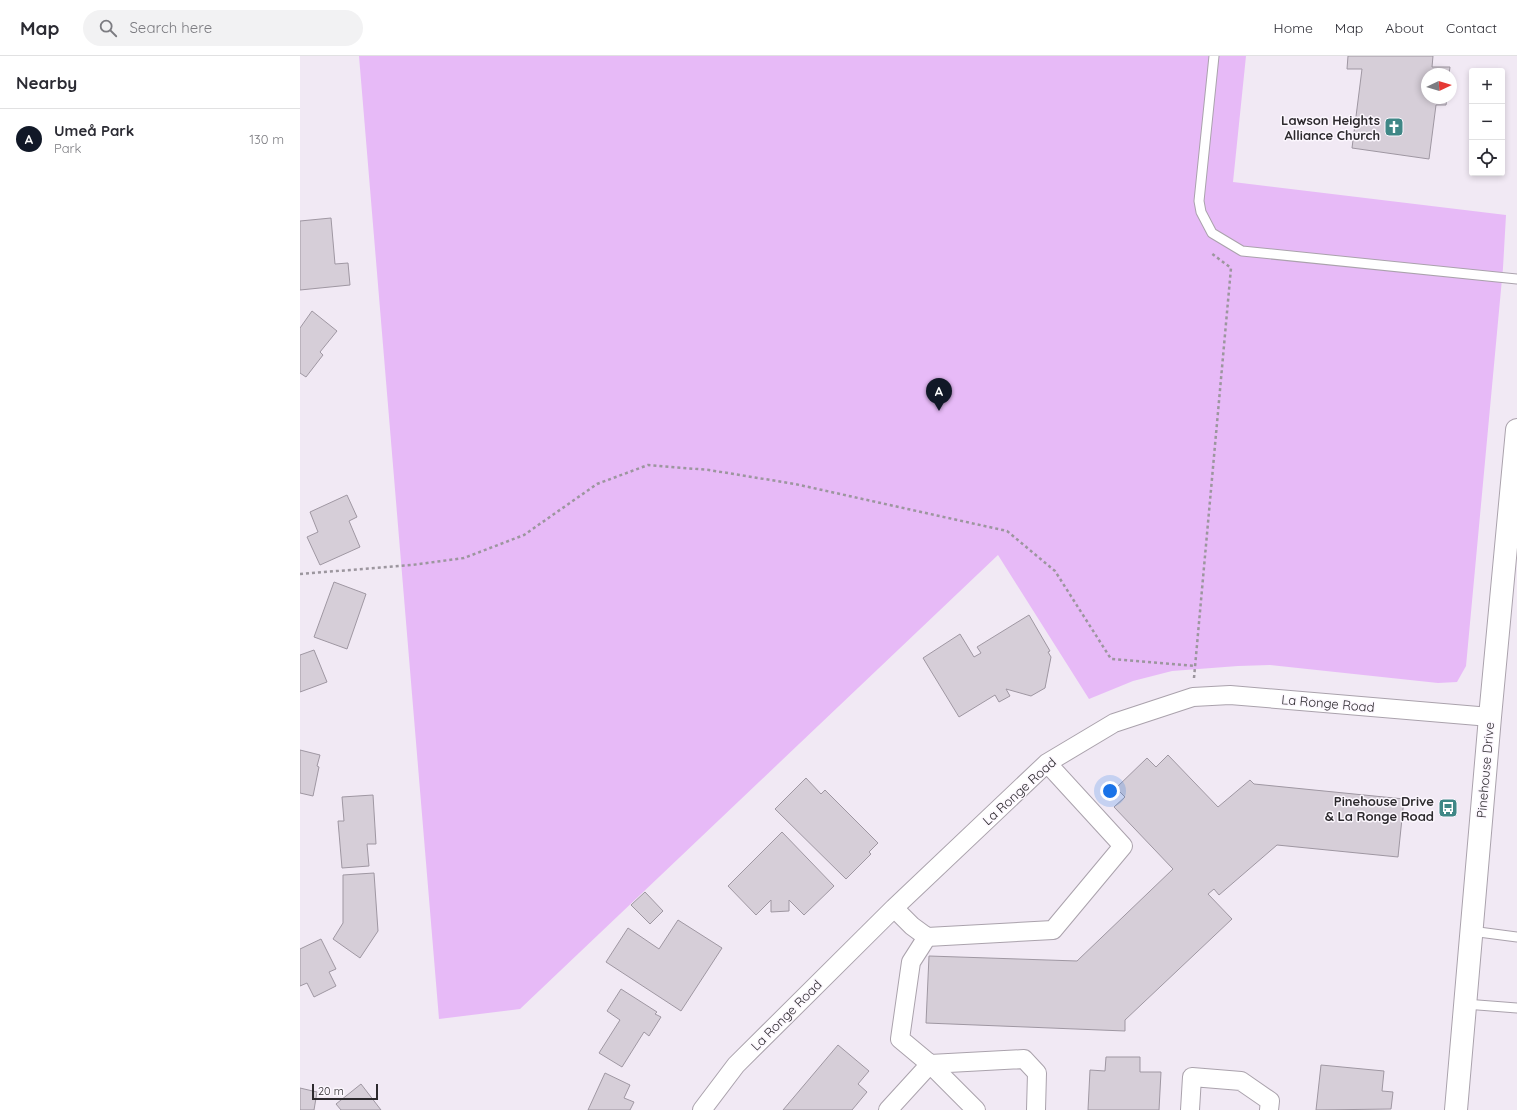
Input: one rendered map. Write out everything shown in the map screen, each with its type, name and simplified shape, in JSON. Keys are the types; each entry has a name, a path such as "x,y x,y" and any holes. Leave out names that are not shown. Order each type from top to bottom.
{"street":[{"name":"Pinehouse Drive","path":"1456,1110 1490,717 1511,558 1517,430"},
{"name":"La Ronge Road","path":"702,1110 736,1064 894,908 1046,763 1114,723 1192,696 1230,695 1490,717"},
{"path":"894,908 912,926 927,937 1054,930 1124,846 1046,763"},
{"path":"927,937 911,962 900,1039 930,1064 976,1110"},
{"path":"888,1110 930,1064 1024,1059 1037,1073 1036,1110"},
{"path":"1190,1110 1192,1077 1241,1081 1270,1101 1269,1110"}],"lane":[{"path":"1214,56 1199,200 1202,212 1212,233 1242,251 1517,279"},
{"path":"1471,931 1517,937"},
{"path":"1465,1004 1517,1008"}],"path":[{"path":"1192,696 1231,268 1206,249"},
{"path":"300,574 412,565 464,558 524,535 597,484 648,465 709,470 795,484 1007,531 1055,571 1111,658 1195,666"}],"shaded area":[{"path":"359,56 1246,56 1233,182 1506,215 1503,268 1466,666 1457,682 1438,683 1270,665 1172,671 1133,681 1089,699 998,555 520,1009 439,1019"}],"building":[{"name":"Lawson Heights Alliance Church","path":"1348,56 1433,56 1432,67 1450,67 1421,68 1421,104 1446,104 1436,105 1429,159 1352,148 1362,69 1347,69"},
{"path":"331,218 335,264 348,263 350,285 300,290 300,221"},
{"path":"312,311 337,331 320,352 323,355 306,377 300,373 300,328"},
{"path":"347,495 357,517 349,521 360,547 320,565 307,537 318,532 310,512"},
{"path":"334,582 366,594 347,649 314,637"},
{"path":"1029,615 1050,651 1048,652 1051,657 1045,688 1031,696 1006,689 1010,696 999,702 995,695 959,717 923,658 960,634 974,657 981,653 977,647"},
{"path":"314,650 327,682 300,692 300,655"},
{"path":"300,750 320,755 313,796 300,793"},
{"path":"1168,755 1218,807 1250,780 1254,784 1404,799 1398,857 1277,845 1219,895 1214,889 1208,894 1232,919 1125,1020 1125,1031 926,1023 929,956 1077,961 1173,869 1114,807 1125,797 1116,788 1147,758 1156,767"},
{"path":"806,778 821,794 825,790 878,843 869,852 871,854 846,879 775,809"},
{"path":"373,795 376,844 367,844 369,866 342,868 338,821 344,821 342,797"},
{"path":"782,832 834,886 804,915 789,900 789,911 771,912 771,900 756,915 728,886"},
{"path":"374,873 378,931 360,958 333,939 343,923 343,875"},
{"path":"645,892 663,911 650,924 631,905"},
{"path":"678,920 722,948 681,1011 606,962 628,928 659,949"},
{"path":"321,939 336,969 329,972 336,986 314,997 307,983 300,986 300,949"},
{"path":"621,989 657,1012 655,1014 661,1017 649,1036 644,1032 622,1067 599,1053 620,1020 607,1011"},
{"path":"838,1045 869,1071 858,1084 867,1092 852,1110 783,1110"},
{"path":"1106,1057 1140,1057 1140,1072 1161,1072 1159,1110 1088,1110 1090,1070 1105,1071"},
{"path":"1321,1065 1384,1071 1382,1091 1393,1092 1391,1109 1316,1110"},
{"path":"605,1073 630,1085 624,1098 634,1102 630,1110 588,1110"},
{"path":"361,1084 381,1110 341,1110 336,1104"},
{"path":"300,1088 317,1092 314,1110 300,1110"}],"place":[{"name":"Lawson Heights Alliance Church","path":"1394,127"},
{"name":"Umeå Park","path":"939,411"},
{"name":"Pinehouse Drive & La Ronge Road","path":"1448,808"}]}
